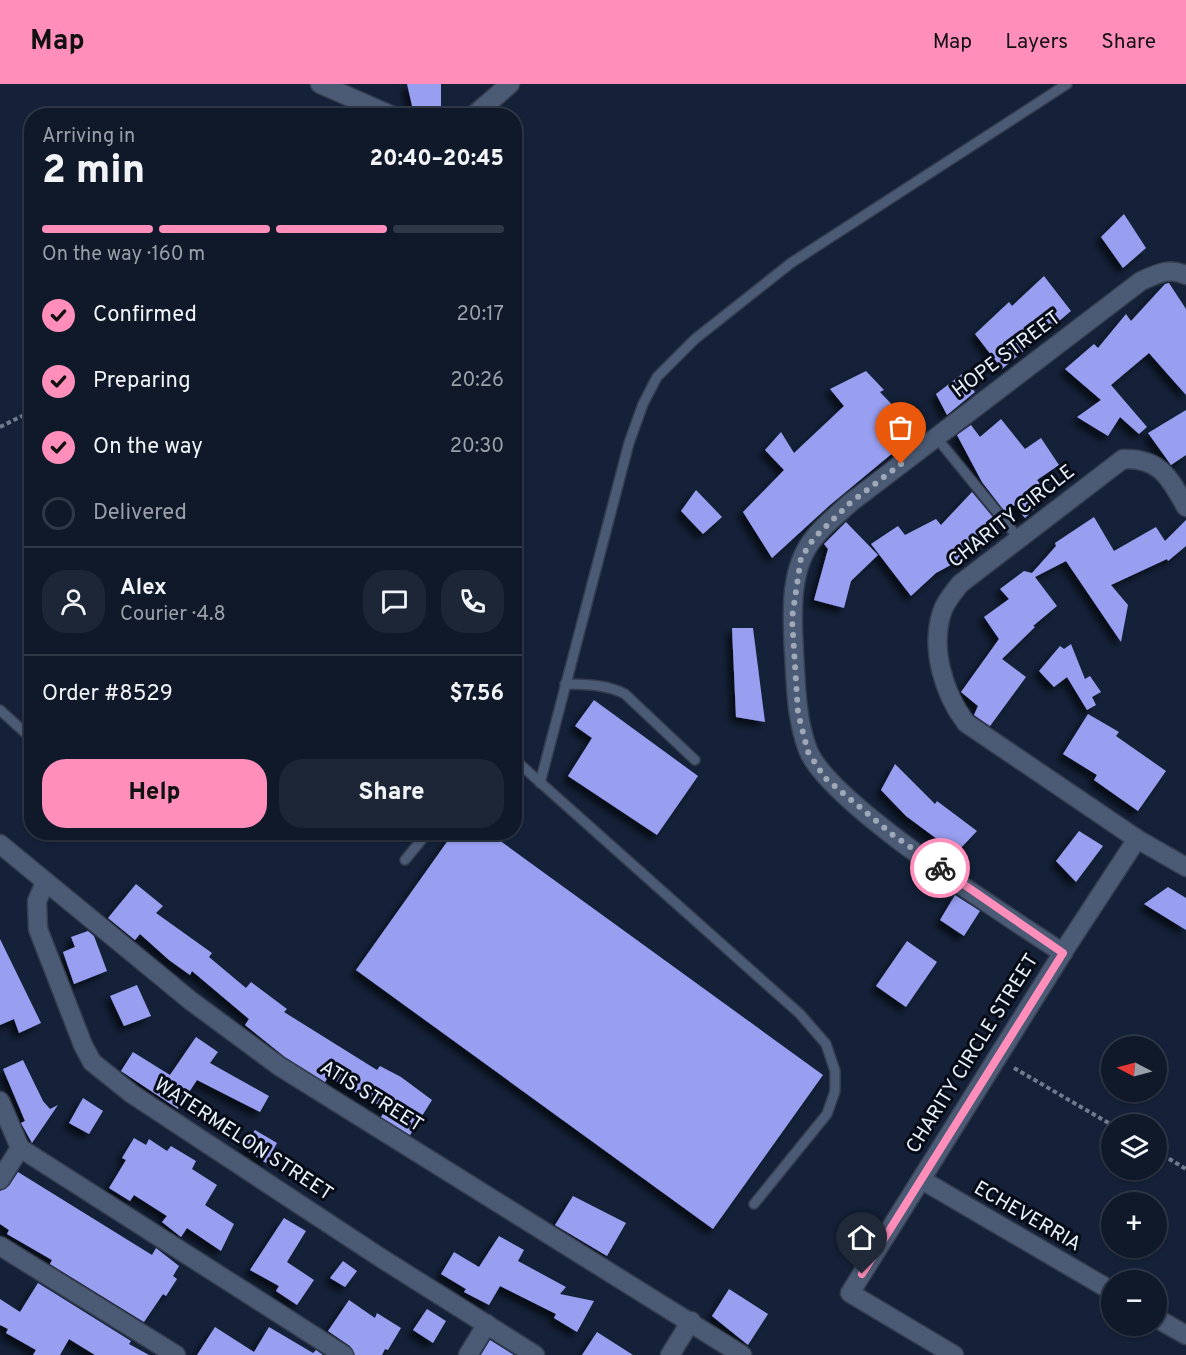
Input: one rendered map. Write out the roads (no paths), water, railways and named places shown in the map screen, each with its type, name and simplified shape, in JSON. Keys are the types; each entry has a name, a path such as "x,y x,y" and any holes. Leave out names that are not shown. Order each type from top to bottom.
{"street":[{"path":"320,84 375,108"},
{"path":"482,108 510,84"},
{"name":"HOPE STREET","path":"1063,953 893,835 825,778 808,752 798,713 792,618 801,558 814,538 850,503 1141,281 1164,271 1176,271 1186,275"},
{"name":"CHARITY CIRCLE","path":"1186,507 1165,474 1153,462 1124,459 960,584 942,610 938,638 942,672 952,704 966,723 1137,839 1186,867"},
{"name":"CHARITY CIRCLE STREET","path":"954,1355 850,1293 1137,839"},
{"name":"ATIS STREET","path":"0,844 191,1001 279,1066 691,1321 742,1355"},
{"name":"WATERMELON STREET","path":"45,883 37,901 38,929 80,1039 93,1062 132,1094 381,1258 535,1355"},
{"path":"0,1101 20,1148 344,1355"},
{"path":"0,1180 20,1148"},
{"name":"ECHEVERRIA","path":"922,1180 1101,1285"},
{"path":"0,1246 176,1355"},
{"path":"670,1355 691,1321"},
{"path":"468,1355 487,1324"},
{"path":"1167,1324 1186,1335"}],"lane":[{"path":"540,783 629,443 643,404 657,377 675,357 791,263 1066,84"},
{"path":"936,437 1019,538"},
{"path":"566,684 599,685 614,688 626,694 695,760"},
{"path":"0,711 24,733"},
{"path":"522,766 800,1014 826,1044 835,1081 835,1091 827,1114 754,1204"},
{"path":"405,860 421,840"}]}
